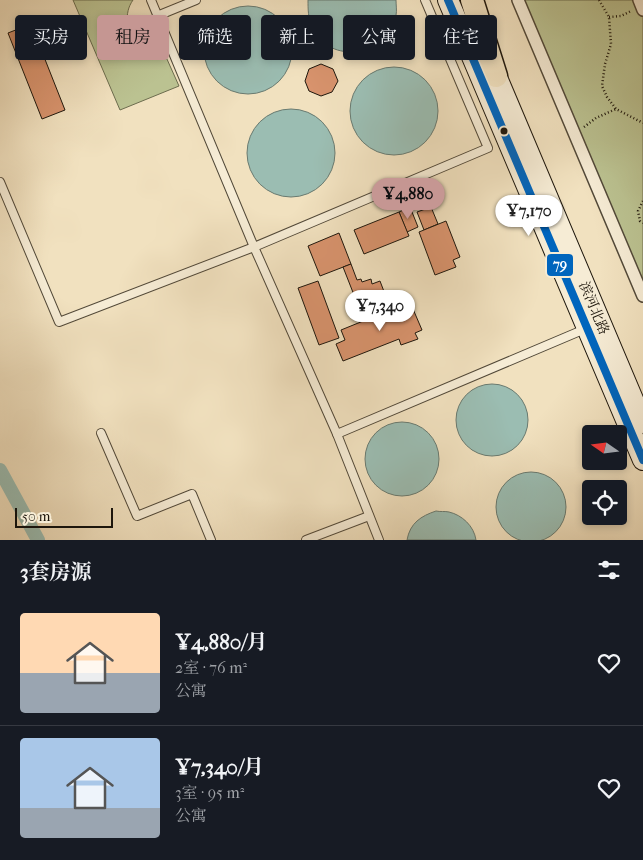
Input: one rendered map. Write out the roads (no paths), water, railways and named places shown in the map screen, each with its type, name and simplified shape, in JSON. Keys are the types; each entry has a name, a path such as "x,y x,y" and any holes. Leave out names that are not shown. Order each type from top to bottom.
{"main road":[{"name":"滨河北路","path":"448,0 643,460"},
{"name":"滨河北路","path":"464,0 643,423"},
{"path":"472,0 496,76"}],"street":[{"path":"518,0 643,296"}],"lane":[{"path":"151,0 157,15"},
{"path":"159,15 196,0"},
{"path":"0,182 59,322 254,247 488,148 426,0"},
{"path":"169,45 254,247 337,434 379,540"},
{"path":"337,434 587,328"},
{"path":"101,433 137,516 192,494 211,540"},
{"path":"306,540 369,516"}],"water":[{"path":"308,0 396,0 395,15 343,15 343,51 333,48 333,15 308,14"},
{"path":"248,6 265,9 275,15 261,15 261,60 291,60 285,75 273,87 257,93 239,93 223,87 211,75 205,60 251,60 251,15 221,15 231,9"},
{"path":"394,67 411,70 419,74 431,86 435,94 438,111 435,128 431,136 419,148 411,152 394,155 377,152 369,148 357,136 353,128 350,111 353,94 357,86 369,74 377,70"},
{"path":"291,109 308,112 316,116 328,128 332,136 335,153 332,170 328,178 316,190 308,194 291,197 274,194 266,190 254,178 250,170 247,153 250,136 254,128 266,116 274,112"},
{"path":"492,384 512,390 522,400 528,420 522,440 512,450 492,456 472,450 462,440 456,420 462,400 472,390"},
{"path":"395,422 409,422 423,428 433,438 439,452 437,473 423,490 409,496 395,496 381,490 371,480 365,466 365,452 371,438 381,428"},
{"path":"524,472 538,472 551,478 560,487 566,500 564,520 556,532 544,540 518,540 506,532 496,514 496,500 502,487 511,478"},
{"path":"436,511 454,513 463,518 473,530 476,540 407,540 408,534 417,521"}],"waterway":[{"path":"0,470 38,540"}]}
